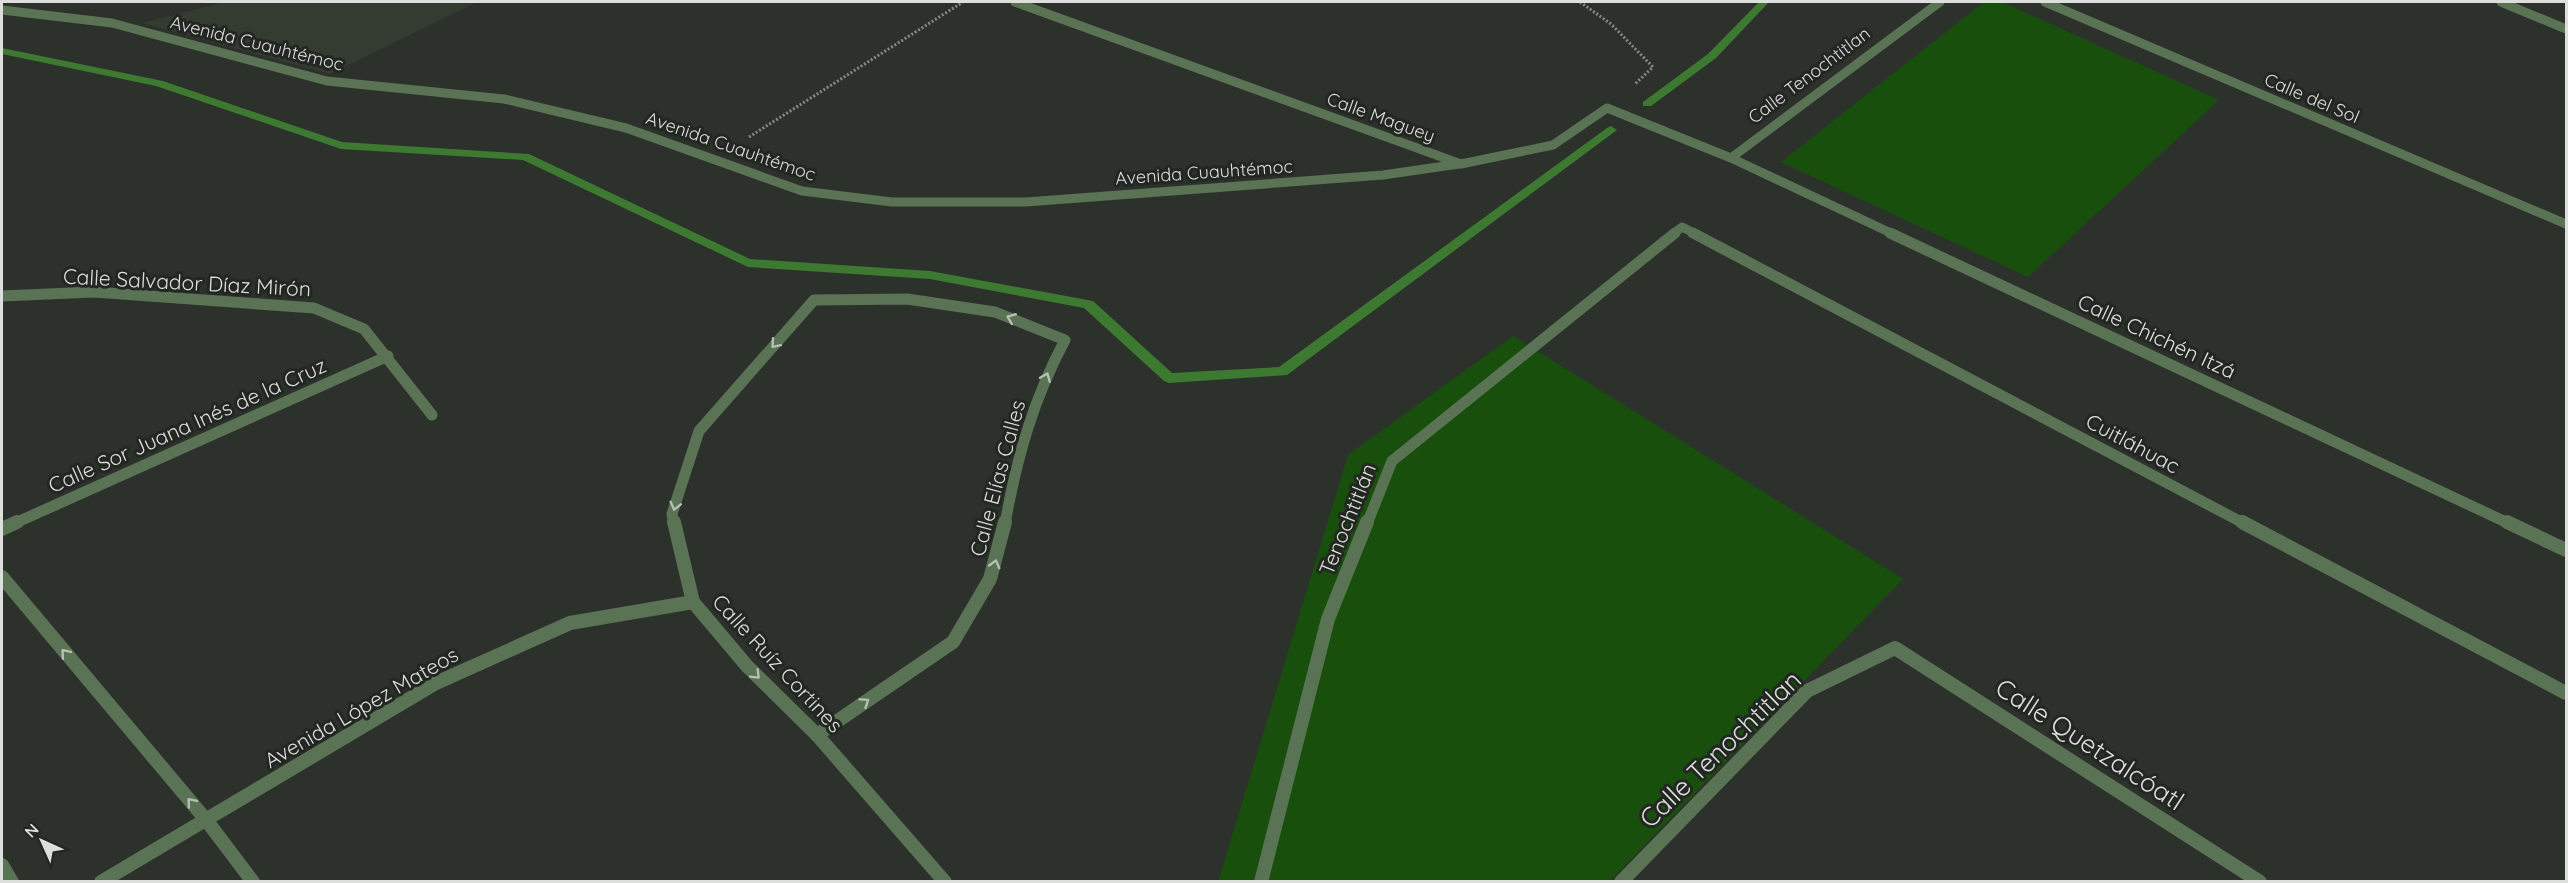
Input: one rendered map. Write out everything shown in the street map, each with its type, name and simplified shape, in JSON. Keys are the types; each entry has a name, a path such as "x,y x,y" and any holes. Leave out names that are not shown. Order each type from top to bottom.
{"street":[{"name":"Calle Maguey","path":"1015,2 1461,164"},
{"name":"Calle Tenochtitlan","path":"1731,158 1940,2"},
{"name":"Calle del Sol","path":"2045,2 2566,224"},
{"path":"2501,2 2566,29"},
{"name":"Avenida Cuauhtémoc","path":"2,10 112,23 327,81 504,99 626,128 802,191 892,202 1026,202 1383,175 1461,164"},
{"path":"1461,164 1553,145 1607,108 1731,158"},
{"name":"Calle Chichén Itzá","path":"1731,158 2566,550"},
{"name":"Cuitláhuac","path":"1682,227 2566,693"},
{"name":"Tenochtitlán","path":"1260,882 1328,619 1392,462 1682,227"},
{"name":"Calle Salvador Díaz Mirón","path":"2,296 94,292 314,308 364,328 432,415"},
{"name":"Calle Elías Calles","path":"814,300 907,299 995,312 1065,340 1051,366 1026,428 1005,524 990,579 953,642 817,735"},
{"name":"Calle Ruíz Cortines","path":"814,300 699,431 672,514 693,602 747,666 817,735 945,882"},
{"name":"Calle Sor Juana Inés de la Cruz","path":"2,529 388,356"},
{"path":"2,577 207,821 253,882"},
{"name":"Avenida López Mateos","path":"101,882 436,683 570,623 693,602"},
{"name":"Calle Tenochtitlan","path":"1620,882 1808,691 1895,648"},
{"name":"Calle Quetzalcóatl","path":"1895,648 2260,882"},
{"path":"2,865 12,882"}],"path":[{"path":"713,160 963,2"},
{"path":"1580,2 1611,24 1653,67 1607,108"}],"shaded area":[{"path":"225,2 477,2 330,74 142,23"}],"green space":[{"path":"1984,2 2002,2 2219,100 2028,277 1781,162"},
{"path":"1513,336 1903,579 1610,881 1218,882 1348,455"}],"waterway":[{"path":"1647,104 1712,56 1764,2"},
{"path":"2,51 159,83 341,145 525,157 748,263 930,275 1088,304 1169,378 1282,372 1611,130"}]}
